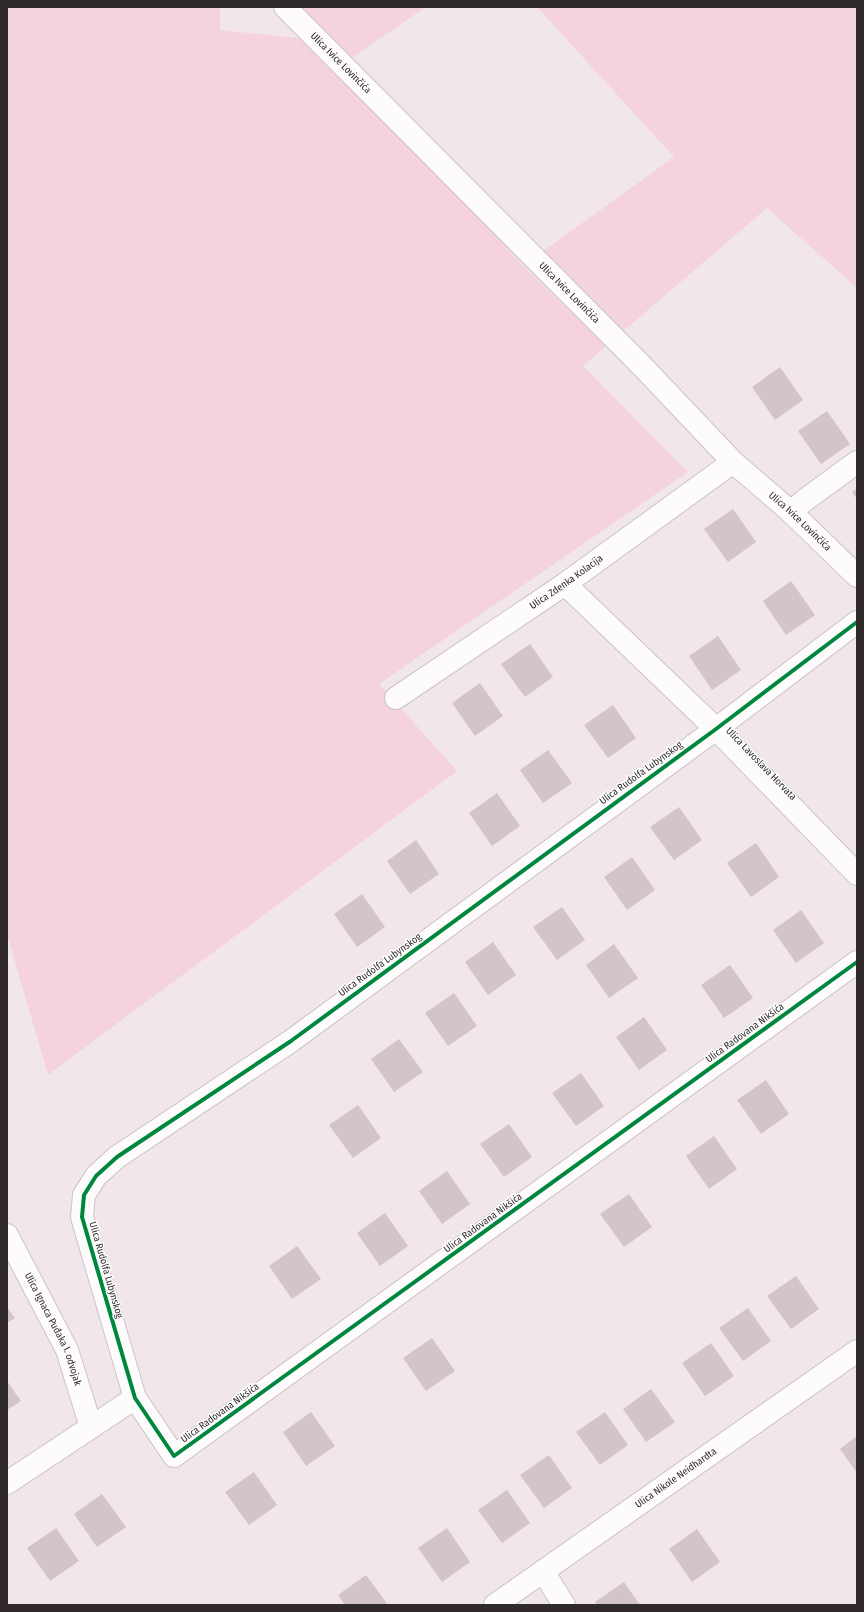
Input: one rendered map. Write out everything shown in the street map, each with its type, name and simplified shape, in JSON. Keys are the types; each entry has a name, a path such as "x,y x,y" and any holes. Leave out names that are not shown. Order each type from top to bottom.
{"street":[{"name":"Ulica Ivice Lovinčića","path":"285,7 643,367 734,462 791,512 857,576"},
{"name":"Ulica Zdenka Kolacija","path":"396,698 565,584 734,462"},
{"path":"791,512 857,462"},
{"name":"Ulica Lavoslava Horvata","path":"565,584 716,729 857,874"},
{"name":"Ulica Rudolfa Lubynskog","path":"136,1398 82,1217 84,1195 96,1176 118,1157 297,1036 716,729 857,622"},
{"name":"Ulica Radovana Nikšića","path":"136,1398 174,1456 857,962"},
{"name":"Ulica Ignaca Puđaka I. odvojak","path":"7,1235 67,1350 91,1427"},
{"name":"Ulica Nikole Neidhardta","path":"495,1605 857,1351"},
{"path":"7,1483 136,1398"},
{"path":"543,1571 564,1605"}],"shaded area":[{"path":"7,7 220,7 220,30 306,39 524,266 606,346 583,366 688,472 379,684 457,771 48,1075 7,934"},
{"path":"301,7 426,7 350,59"},
{"path":"537,7 857,7 857,288 767,208 621,333 542,252 674,157"}],"building":[{"path":"780,367 803,400 775,420 752,387"},
{"path":"827,411 850,444 821,464 798,431"},
{"path":"857,489 857,499 852,492"},
{"path":"733,509 756,542 728,562 704,529"},
{"path":"791,581 815,615 786,635 763,601"},
{"path":"718,636 741,670 712,690 689,656"},
{"path":"530,644 553,677 525,697 501,664"},
{"path":"480,683 503,716 475,736 452,703"},
{"path":"613,705 636,738 608,758 584,725"},
{"path":"548,750 572,783 543,803 520,770"},
{"path":"497,793 520,826 492,846 469,813"},
{"path":"679,807 702,840 674,860 650,827"},
{"path":"416,840 439,874 410,894 387,861"},
{"path":"756,843 779,877 751,897 727,863"},
{"path":"632,857 655,890 627,910 604,877"},
{"path":"362,894 385,927 357,947 334,914"},
{"path":"562,907 585,940 557,960 533,927"},
{"path":"801,910 824,943 796,963 773,930"},
{"path":"493,942 516,975 488,995 465,962"},
{"path":"614,944 638,978 609,998 586,965"},
{"path":"730,965 753,998 724,1018 701,985"},
{"path":"454,993 477,1026 448,1046 425,1013"},
{"path":"644,1017 667,1050 639,1070 616,1037"},
{"path":"399,1039 423,1072 394,1092 371,1059"},
{"path":"581,1073 604,1106 576,1126 552,1093"},
{"path":"766,1080 789,1114 761,1134 737,1100"},
{"path":"358,1105 381,1138 353,1158 329,1125"},
{"path":"509,1124 532,1157 504,1177 480,1144"},
{"path":"714,1136 737,1169 709,1189 686,1156"},
{"path":"447,1171 470,1204 442,1224 419,1191"},
{"path":"629,1194 652,1227 624,1247 600,1214"},
{"path":"385,1213 408,1246 380,1266 357,1233"},
{"path":"297,1246 321,1279 292,1299 269,1266"},
{"path":"796,1276 819,1309 791,1329 767,1296"},
{"path":"7,1307 15,1318 7,1323"},
{"path":"748,1308 771,1341 743,1361 719,1328"},
{"path":"432,1338 455,1371 426,1391 403,1358"},
{"path":"711,1343 734,1376 705,1396 682,1363"},
{"path":"7,1381 21,1401 7,1410"},
{"path":"651,1389 675,1422 646,1442 623,1409"},
{"path":"311,1412 335,1446 306,1466 283,1432"},
{"path":"605,1412 628,1445 600,1465 576,1432"},
{"path":"857,1436 857,1473 840,1449"},
{"path":"549,1455 572,1488 544,1508 520,1475"},
{"path":"254,1472 277,1505 249,1525 225,1492"},
{"path":"507,1490 530,1523 502,1543 478,1510"},
{"path":"102,1494 126,1527 97,1547 74,1514"},
{"path":"56,1528 79,1561 50,1581 27,1548"},
{"path":"447,1528 470,1562 442,1582 418,1548"},
{"path":"697,1529 720,1562 692,1582 669,1549"},
{"path":"366,1575 388,1605 345,1605 338,1595"},
{"path":"624,1582 640,1605 597,1605 595,1602"}],"cycle path":[{"path":"857,622 716,729 291,1041 117,1157 96,1176 84,1195 82,1217 135,1398 174,1456 857,962"}]}
